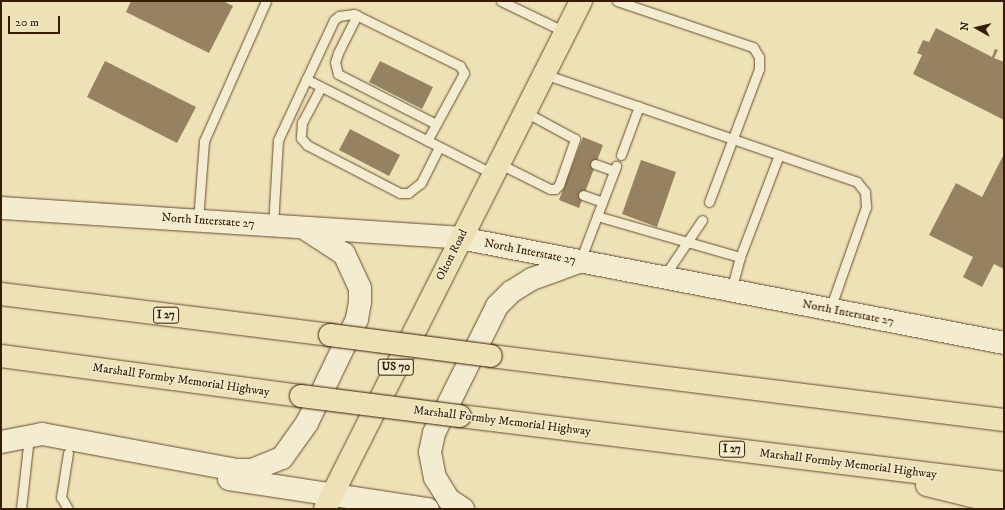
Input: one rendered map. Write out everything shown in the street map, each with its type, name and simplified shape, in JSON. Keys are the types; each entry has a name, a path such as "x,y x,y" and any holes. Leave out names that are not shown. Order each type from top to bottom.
{"main road":[{"name":"Olton Road","path":"328,503 460,238 581,1"},
{"name":"North Interstate 27","path":"1,208 460,238 1004,343"},
{"path":"1,442 42,434 236,470 252,470 282,458 307,423 357,319 360,302 360,288 344,254 304,228"},
{"path":"463,509 449,500 435,478 430,452 434,433 498,306 512,292 532,279 580,261"},
{"name":"I 27","path":"1,294 1004,420"},
{"name":"Marshall Formby Memorial Highway","path":"1,356 301,396 1004,483"},
{"path":"1,442 68,453 328,503 428,509"},
{"path":"865,466 1004,504"}],"lane":[{"path":"198,221 204,141 266,1"},
{"path":"501,1 565,32"},
{"path":"617,1 753,47 759,57 759,68 709,202"},
{"path":"273,226 278,140 334,20 348,13 357,15 460,66 464,73 427,141"},
{"path":"357,15 338,53 336,62 338,74 436,124"},
{"path":"544,74 856,182 865,192 866,207 830,309"},
{"path":"306,79 439,147 550,189 555,189 561,186 574,156 575,139 570,134 524,112"},
{"path":"321,86 302,122 301,138 307,145 400,193 408,192 421,183 439,147"},
{"path":"621,155 639,106"},
{"path":"730,290 740,257 779,155"},
{"path":"580,261 615,169 595,164"},
{"path":"583,195 602,202"},
{"path":"597,216 740,257"},
{"path":"666,278 702,220"},
{"path":"21,509 28,446"},
{"path":"68,453 61,497 68,509"}],"building":[{"path":"131,1 223,1 233,6 209,53 126,12"},
{"path":"936,28 992,57 995,49 998,50 994,58 1004,62 1004,120 913,74 922,55 917,53 923,40 929,42"},
{"path":"105,61 196,107 177,143 87,97"},
{"path":"380,61 433,87 422,109 369,82"},
{"path":"350,129 400,155 389,176 339,150"},
{"path":"583,137 603,145 579,208 559,200"},
{"path":"1004,154 1004,269 994,264 982,287 963,277 973,257 929,235 956,183 982,197"},
{"path":"641,160 676,172 657,227 622,214"}]}
